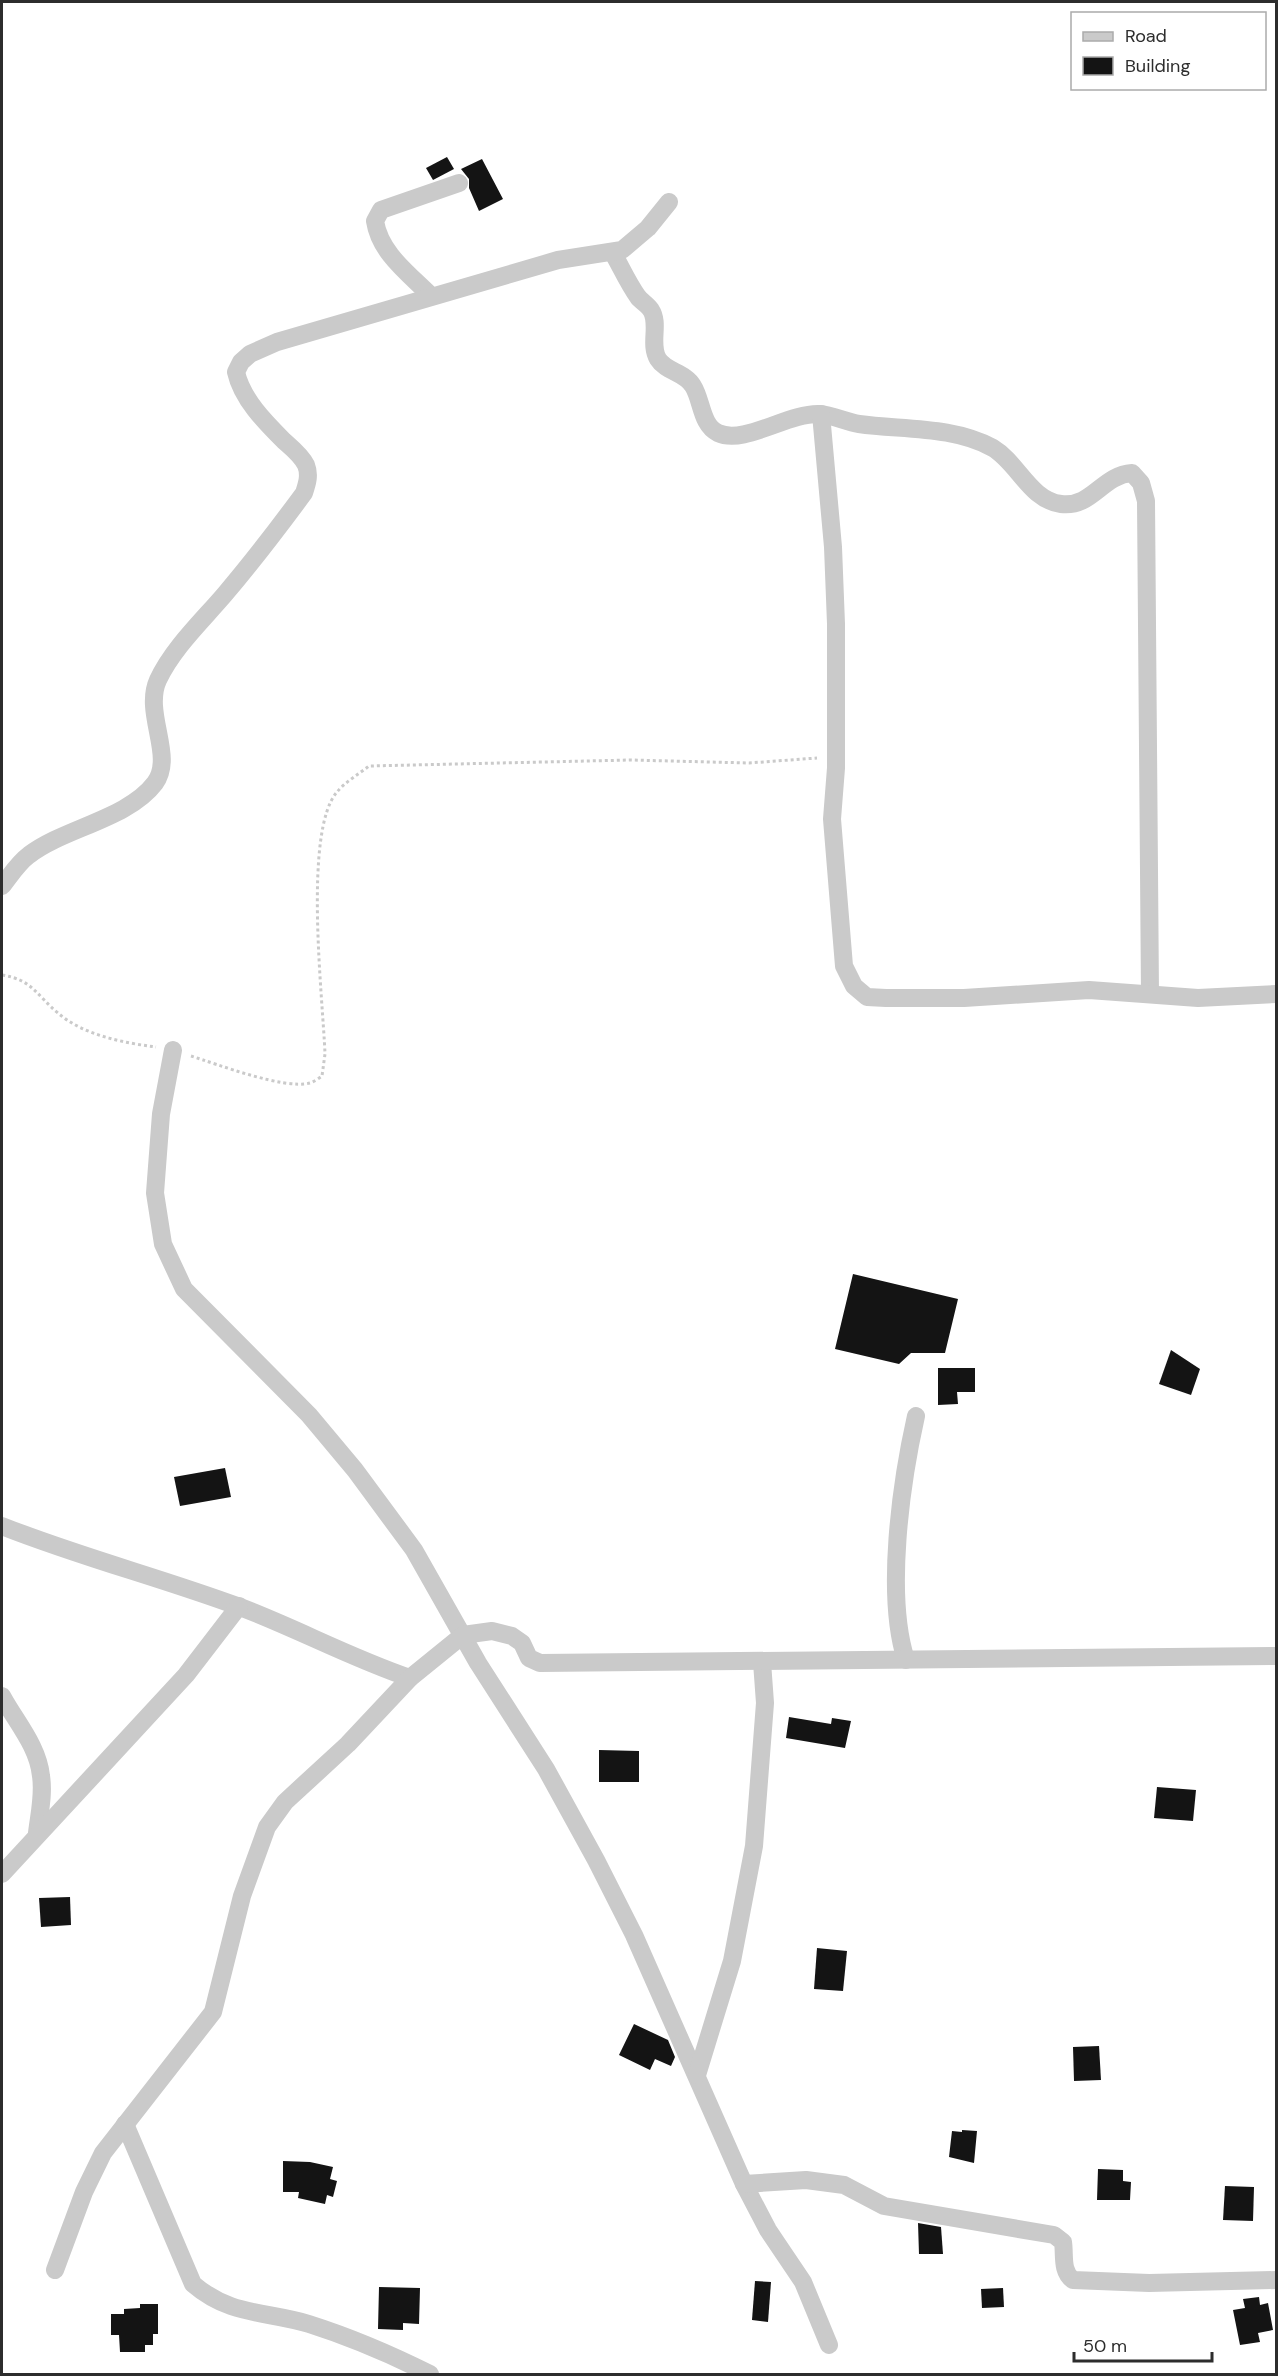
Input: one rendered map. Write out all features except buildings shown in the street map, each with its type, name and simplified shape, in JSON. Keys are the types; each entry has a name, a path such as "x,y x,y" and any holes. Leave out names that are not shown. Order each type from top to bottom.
{"street":[{"path":"430,296 387,253 380,242 375,221 381,210 459,183"},
{"path":"2,886 29,855 122,808 149,790 157,781 162,758 153,699 158,681 178,650 260,552 304,493 307,484 306,467 300,456 265,422 244,393 237,380 237,367 250,354 277,342 558,260 622,250 648,228 669,202"},
{"path":"613,253 639,298 651,310 658,360 666,368 679,373 693,384 710,427 717,432 734,436 783,419 821,414 856,424 942,432 975,440 1007,457 1046,501 1060,504 1078,505 1119,474 1132,473 1141,483 1146,501 1150,994"},
{"path":"821,414 836,613 836,768 832,819 844,966 854,986 867,997 923,999 1089,990 1198,999 1276,994"},
{"path":"173,1050 162,1114 155,1193 163,1244 184,1288 309,1414 355,1470 414,1550 478,1663 546,1769 596,1860 634,1935 744,2184 768,2230 803,2282 829,2345"},
{"path":"906,1660 899,1638 897,1564 905,1463 916,1416"},
{"path":"2,1526 239,1606 294,1628 358,1660 410,1678"},
{"path":"2,1874 37,1833 186,1675 239,1606"},
{"path":"55,2270 84,2192 103,2153 213,2012 242,1896 267,1827 285,1802 348,1744 410,1678 463,1635 492,1631 512,1636 522,1643 531,1660 540,1663 1276,1656"},
{"path":"697,2075 732,1961 754,1846 765,1703 762,1662"},
{"path":"2,1696 39,1762 42,1779 37,1833"},
{"path":"125,2124 193,2284 208,2297 230,2307 308,2324 378,2350 430,2374"},
{"path":"744,2184 806,2180 844,2185 884,2206 1054,2235 1063,2242 1065,2267 1068,2276 1073,2280 1149,2283 1276,2280"}],"path":[{"path":"2,975 16,977 33,986 58,1014 81,1028 132,1044 173,1050 238,1071 283,1082 310,1083 322,1076 325,1054 319,864 324,820 336,792 369,766 631,760 749,763 825,758 836,768"}]}
